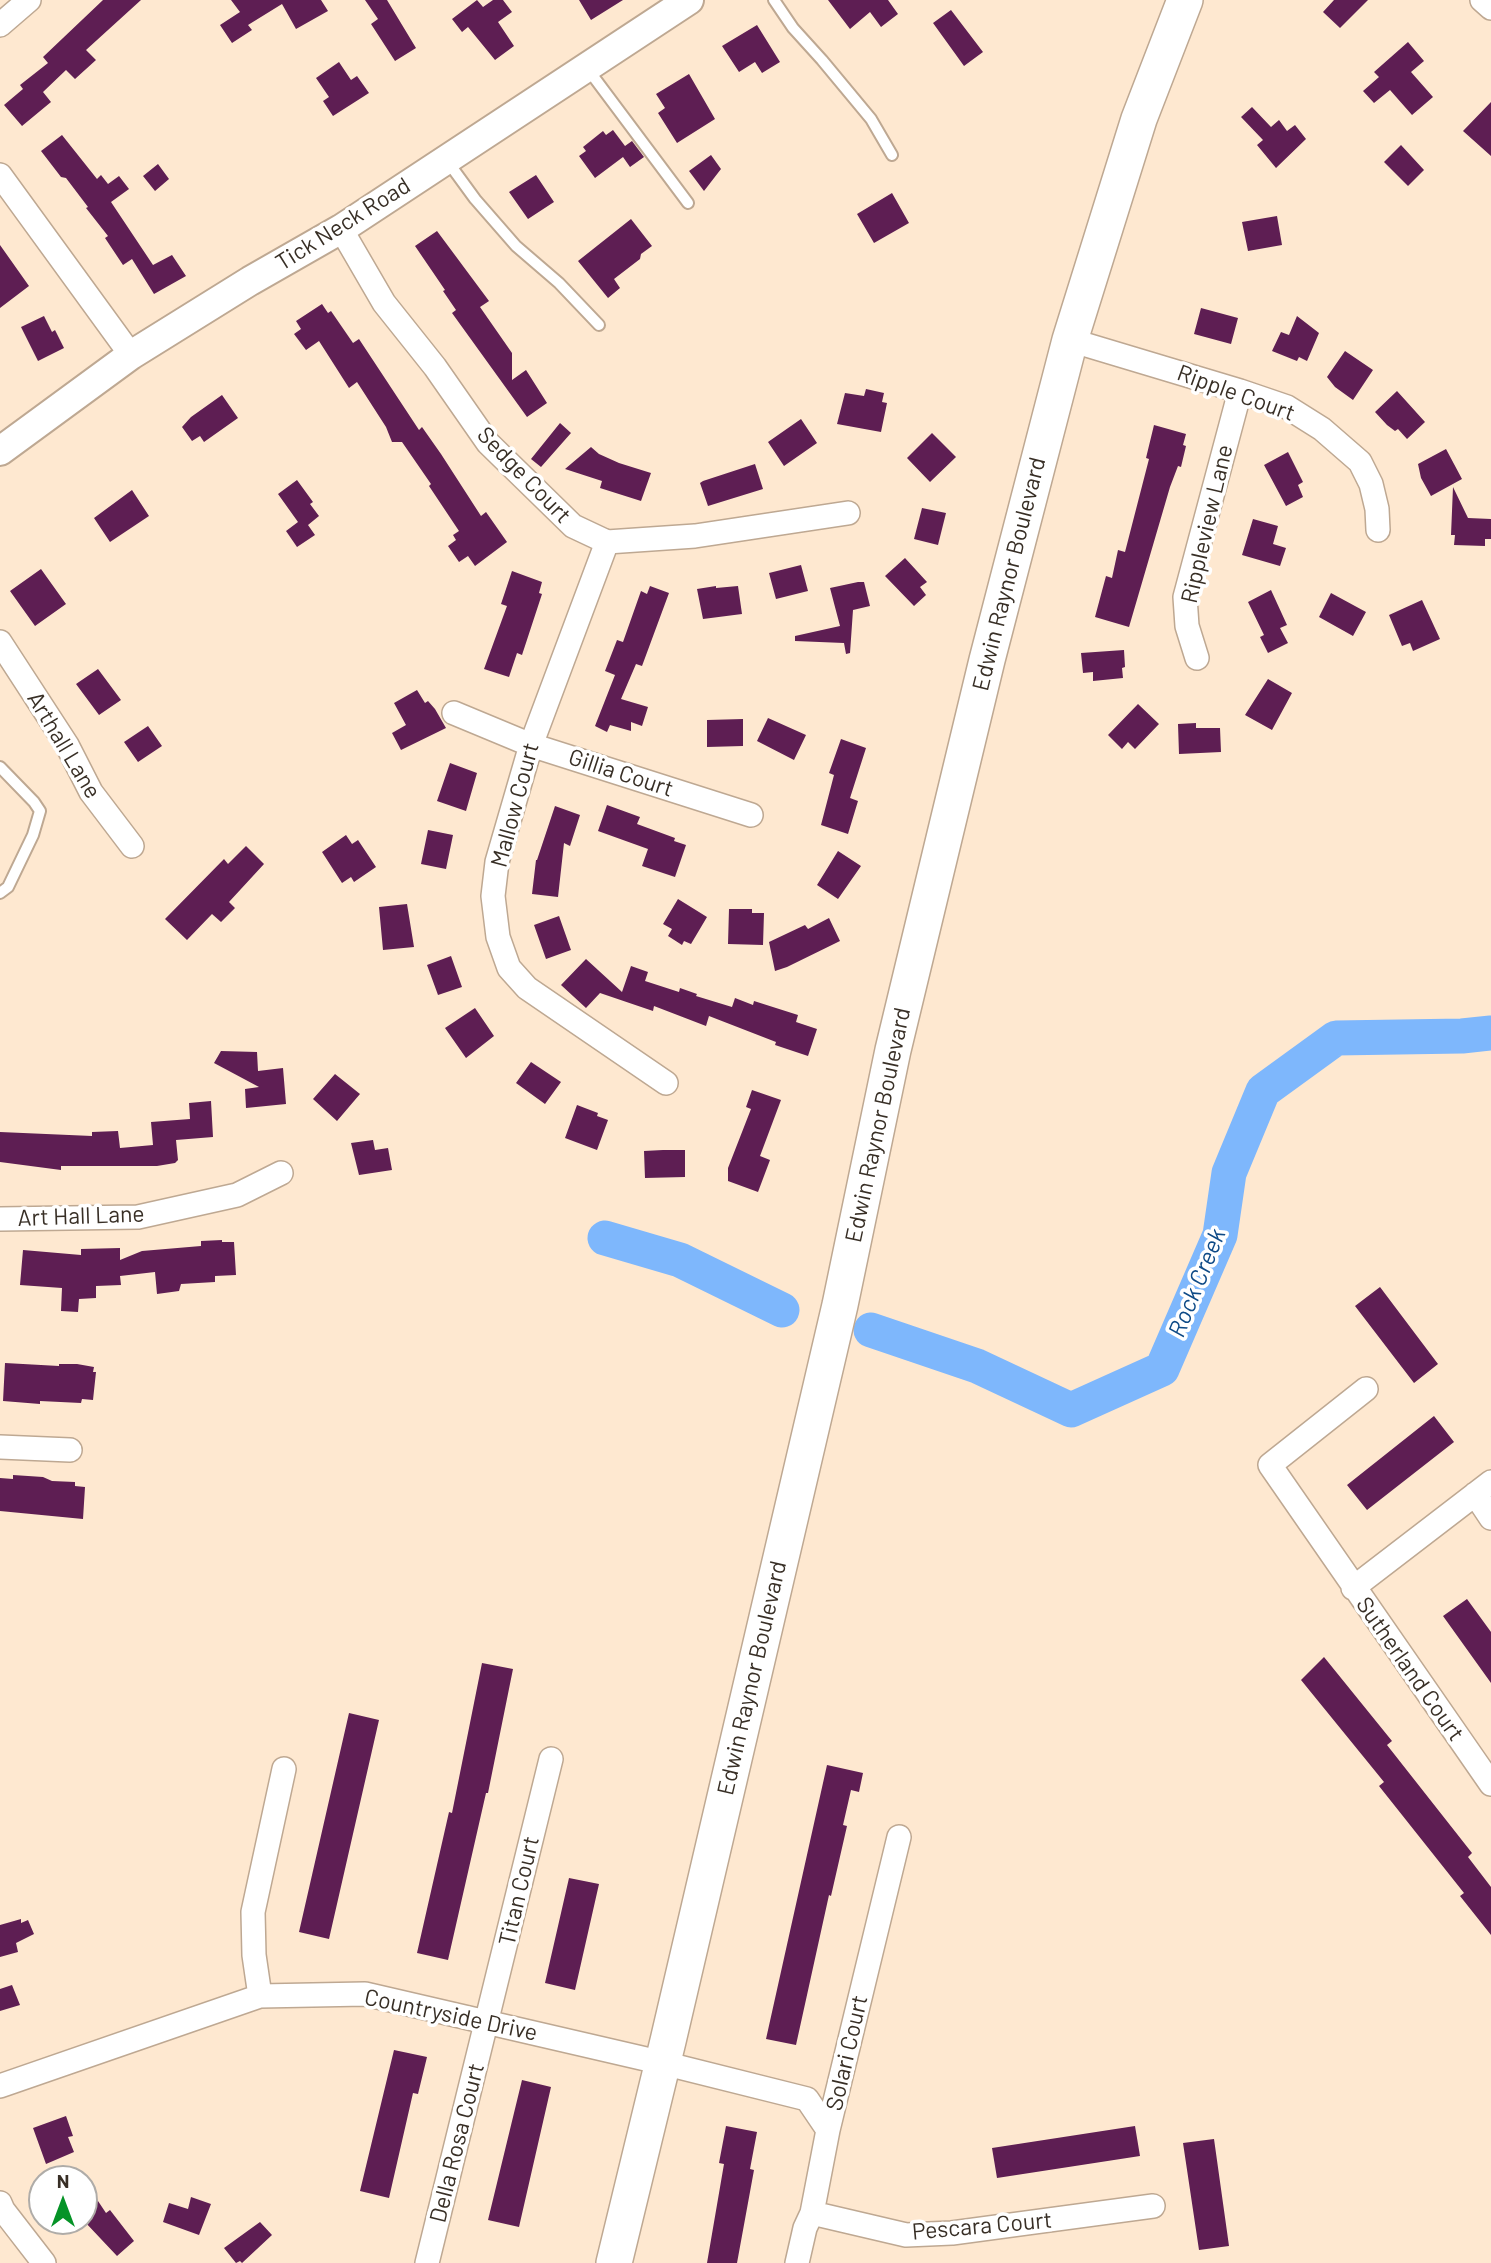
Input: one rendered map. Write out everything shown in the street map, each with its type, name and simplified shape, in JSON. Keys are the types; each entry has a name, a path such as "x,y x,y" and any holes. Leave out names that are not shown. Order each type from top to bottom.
{"main road":[{"name":"Edwin Raynor Boulevard","path":"614,2263 840,1305 892,1050 990,647 1070,340 1139,119 1185,0"}],"street":[{"path":"0,25 29,0"},
{"name":"Tick Neck Road","path":"0,451 131,355 250,281 341,229 690,0"},
{"path":"1482,0 1491,8"},
{"path":"0,175 131,355"},
{"name":"Sedge Court","path":"341,229 384,303 435,367 488,443 573,526 607,542 695,536 848,513"},
{"name":"Ripple Court","path":"1070,340 1287,407 1322,429 1360,462 1371,484 1377,509 1378,530"},
{"name":"Rippleview Lane","path":"1197,658 1187,626 1185,597 1240,391"},
{"name":"Mallow Court","path":"607,542 531,745 497,862 494,896 498,937 509,968 527,988 666,1083"},
{"name":"Arthall Lane","path":"0,642 67,745 91,792 132,846"},
{"name":"Gillia Court","path":"454,713 531,745 751,815"},
{"name":"Art Hall Lane","path":"0,1219 138,1217 237,1195 281,1173"},
{"name":"Sutherland Court","path":"1366,1389 1270,1465 1491,1784"},
{"path":"0,1447 69,1450"},
{"path":"1353,1588 1483,1488 1491,1518"},
{"name":"Titan Court","path":"488,2022 551,1759"},
{"path":"260,1996 254,1955 253,1912 284,1769"},
{"name":"Solari Court","path":"828,2130 899,1837"},
{"name":"Countryside Drive","path":"0,2086 260,1996 365,1994 663,2063"},
{"name":"Della Rosa Court","path":"427,2263 488,2022"},
{"name":"Solari Court","path":"663,2063 807,2099 828,2130"},
{"path":"797,2263 805,2228 812,2213 828,2130"},
{"path":"0,2203 44,2263"},
{"name":"Pescara Court","path":"812,2213 906,2235 952,2233 1153,2206"}],"lane":[{"path":"774,0 793,28 871,119 892,155"},
{"path":"586,68 688,203"},
{"path":"447,159 475,199 516,246 559,283 599,325"},
{"path":"0,767 40,811 39,821 8,887 0,893"}],"building":[{"path":"103,0 141,0 86,50 96,60 75,79 66,70 43,92 51,102 22,126 4,105 23,89 20,85 48,63 43,57"},
{"path":"231,0 321,0 328,11 296,29 282,4 248,25 252,30 232,43 220,25 240,12"},
{"path":"365,0 387,0 416,48 395,61 371,24 378,19"},
{"path":"477,0 483,7 493,0 503,0 512,12 498,22 514,46 495,60 468,27 462,32 452,19"},
{"path":"579,0 623,0 591,20"},
{"path":"828,0 888,0 898,14 881,27 870,12 850,29"},
{"path":"1334,0 1368,0 1340,28 1323,12"},
{"path":"951,10 983,52 964,66 933,23"},
{"path":"757,25 780,62 762,73 755,62 739,72 722,46"},
{"path":"1408,42 1424,61 1411,72 1433,97 1412,115 1390,90 1374,103 1363,91 1379,77 1374,72"},
{"path":"339,62 351,80 357,76 369,93 333,116 323,101 329,97 316,78"},
{"path":"689,74 715,119 677,143 658,113 665,108 656,94"},
{"path":"1491,102 1491,156 1463,131"},
{"path":"1252,107 1271,127 1279,120 1287,131 1295,125 1306,139 1276,168 1257,145 1263,140 1241,117"},
{"path":"613,130 625,146 632,141 644,157 630,167 623,157 595,178 579,156 586,151 583,147 603,131 606,135"},
{"path":"62,135 97,179 101,175 108,184 119,176 129,189 111,202 153,265 172,255 186,276 154,294 132,259 123,265 105,238 108,236 86,208 88,207 41,151"},
{"path":"1401,145 1424,170 1408,186 1384,162"},
{"path":"711,155 721,169 704,191 689,171"},
{"path":"158,164 169,179 155,191 143,176"},
{"path":"536,175 554,202 528,219 509,192"},
{"path":"892,193 909,223 874,243 857,214"},
{"path":"1277,216 1282,245 1248,251 1242,222"},
{"path":"631,219 652,246 614,279 620,288 608,298 578,261"},
{"path":"437,231 489,301 480,307 512,353 512,380 526,370 547,403 527,417 452,313 456,310 443,291 445,290 415,246"},
{"path":"0,245 29,286 0,308"},
{"path":"322,304 328,313 331,311 353,343 359,339 419,430 422,427 441,454 481,516 486,512 507,542 475,566 468,556 459,562 448,546 456,540 453,535 459,531 402,442 392,442 386,427 357,382 349,388 319,341 306,350 294,334 301,329 296,321"},
{"path":"1201,308 1238,318 1231,344 1194,334"},
{"path":"44,316 64,348 38,361 21,327"},
{"path":"1297,316 1319,333 1307,361 1299,357 1297,361 1272,351 1281,332 1289,335"},
{"path":"1345,351 1373,370 1353,400 1335,387 1327,377"},
{"path":"866,389 884,393 882,402 887,403 881,432 837,424 845,393 864,396"},
{"path":"1397,391 1425,422 1407,439 1398,429 1395,431 1387,425 1375,412"},
{"path":"222,395 238,418 204,442 200,436 192,441 182,427 191,417"},
{"path":"801,419 817,443 784,466 768,442"},
{"path":"560,423 571,433 541,467 531,459"},
{"path":"1154,425 1186,434 1183,445 1186,446 1181,467 1178,466 1170,487 1129,627 1095,617 1106,576 1112,578 1118,550 1125,552 1149,459 1146,458"},
{"path":"932,433 956,457 930,482 907,458"},
{"path":"591,447 599,454 619,463 651,473 641,501 600,488 602,481 565,469"},
{"path":"1446,449 1462,479 1431,496 1421,478 1418,464"},
{"path":"1288,452 1303,482 1298,485 1303,497 1286,506 1264,465"},
{"path":"755,464 763,489 708,506 700,483"},
{"path":"297,480 313,502 310,504 319,516 308,525 315,535 297,547 286,531 298,522 278,494"},
{"path":"1453,487 1468,518 1491,519 1491,539 1485,539 1485,546 1454,545 1455,535 1451,535"},
{"path":"132,490 149,516 110,542 94,518"},
{"path":"922,508 946,513 938,545 914,539"},
{"path":"1253,519 1278,526 1273,544 1286,548 1280,566 1242,555"},
{"path":"905,558 927,582 920,587 926,595 914,606 885,576"},
{"path":"801,565 808,591 776,599 769,573"},
{"path":"41,569 66,604 35,626 10,591"},
{"path":"512,571 542,582 539,593 542,594 522,655 517,653 509,677 484,669 507,606 501,604"},
{"path":"864,582 870,606 853,610 850,653 846,654 844,643 795,641 795,636 840,626 830,588"},
{"path":"650,586 669,593 642,666 636,664 621,699 648,707 642,726 631,722 631,731 610,725 607,732 595,726 615,675 605,671 617,640 623,642 641,591 647,594"},
{"path":"738,586 742,614 703,619 697,589"},
{"path":"1271,590 1287,625 1280,628 1288,643 1268,653 1260,637 1264,635 1248,602"},
{"path":"1331,593 1366,612 1353,636 1319,617"},
{"path":"1422,600 1440,639 1413,651 1410,643 1402,646 1389,615"},
{"path":"1124,650 1123,678 1093,681 1093,672 1083,673 1081,653"},
{"path":"98,669 121,700 99,715 76,684"},
{"path":"1268,679 1292,693 1272,730 1245,715"},
{"path":"417,690 425,703 428,701 435,709 446,728 401,750 392,733 406,725 394,703"},
{"path":"1138,704 1159,724 1135,749 1128,742 1122,749 1108,735"},
{"path":"768,718 806,735 794,760 757,741"},
{"path":"743,719 743,746 707,747 707,720"},
{"path":"1196,723 1196,728 1220,728 1221,752 1179,754 1178,724"},
{"path":"148,726 162,746 138,762 124,742"},
{"path":"841,739 866,748 850,798 858,801 848,834 821,825 834,775 829,773"},
{"path":"450,763 477,773 466,811 437,801"},
{"path":"607,805 640,817 637,824 675,838 674,841 686,845 675,877 642,866 648,849 598,831"},
{"path":"555,806 580,815 570,846 564,843 558,897 532,894 536,860"},
{"path":"428,830 453,835 446,869 421,864"},
{"path":"346,835 352,844 358,840 376,867 354,882 351,877 342,883 322,852"},
{"path":"246,846 264,864 229,902 235,908 221,922 212,914 187,940 165,919 224,859 228,864"},
{"path":"838,851 861,866 838,899 817,885"},
{"path":"678,899 707,917 691,944 684,941 682,945 668,936 672,929 663,924"},
{"path":"407,904 414,947 383,950 379,907"},
{"path":"729,909 752,909 752,913 764,913 763,945 728,944"},
{"path":"559,916 571,950 546,959 534,925"},
{"path":"829,918 840,941 775,971 769,942 805,925 808,929"},
{"path":"451,956 462,987 438,995 427,965"},
{"path":"586,959 622,992 631,966 648,972 645,981 679,992 680,988 732,1007 735,998 753,1005 754,1001 798,1015 796,1022 817,1029 808,1056 775,1045 776,1042 709,1016 706,1026 654,1006 653,1011 600,993 586,1008 561,985"},
{"path":"475,1008 494,1036 466,1058 445,1028"},
{"path":"221,1051 257,1052 258,1071 283,1068 286,1104 246,1108 245,1089 259,1087 214,1063"},
{"path":"531,1062 561,1082 545,1104 516,1083"},
{"path":"335,1074 360,1094 337,1121 313,1099"},
{"path":"752,1090 781,1100 760,1156 770,1160 758,1192 728,1181 728,1168 751,1109 746,1107"},
{"path":"211,1101 213,1137 176,1140 178,1160 175,1163 157,1166 61,1166 61,1170 0,1162 0,1132 92,1136 92,1132 118,1131 120,1148 153,1145 151,1122 190,1119 189,1103"},
{"path":"577,1105 608,1120 597,1150 565,1138"},
{"path":"373,1140 375,1150 388,1148 392,1170 359,1175 351,1143"},
{"path":"685,1150 685,1177 645,1178 644,1151"},
{"path":"201,1241 234,1242 236,1275 215,1276 215,1282 181,1284 179,1291 157,1294 155,1272 120,1276 121,1285 96,1286 96,1298 79,1299 78,1312 61,1311 62,1288 20,1285 23,1250 81,1255 81,1249 120,1248 120,1260 142,1251 201,1246"},
{"path":"1380,1287 1438,1364 1414,1383 1355,1306"},
{"path":"5,1363 59,1366 77,1364 94,1367 93,1372 96,1372 93,1400 82,1399 81,1403 40,1401 40,1404 3,1401"},
{"path":"1434,1416 1454,1442 1367,1510 1347,1485"},
{"path":"13,1475 75,1482 75,1486 85,1487 83,1519 0,1511 0,1478 13,1479"},
{"path":"1467,1599 1491,1632 1491,1683 1443,1616"},
{"path":"1324,1657 1392,1741 1387,1745 1472,1853 1468,1857 1491,1887 1491,1935 1460,1896 1464,1893 1379,1786 1384,1782 1301,1680"},
{"path":"482,1663 513,1669 488,1793 448,1960 417,1953 449,1812 452,1813"},
{"path":"349,1713 379,1720 329,1939 299,1932"},
{"path":"827,1765 863,1773 859,1792 851,1790 843,1825 847,1826 796,2045 766,2039"},
{"path":"569,1878 599,1884 575,1990 545,1983"},
{"path":"21,1919 21,1923 28,1920 34,1934 16,1943 18,1952 0,1957 0,1925"},
{"path":"12,1985 20,2005 0,2011 0,1989"},
{"path":"394,2050 427,2057 418,2094 413,2093 389,2198 360,2191"},
{"path":"522,2080 551,2087 519,2227 488,2220"},
{"path":"66,2116 73,2136 68,2137 74,2152 46,2164 33,2128"},
{"path":"726,2126 757,2132 750,2169 754,2170 737,2263 707,2263 724,2164 719,2163"},
{"path":"1135,2126 1140,2156 997,2178 992,2148"},
{"path":"1214,2139 1229,2246 1199,2250 1183,2143"},
{"path":"191,2197 211,2204 199,2235 163,2222 169,2203 188,2209"},
{"path":"98,2201 106,2213 110,2210 134,2241 117,2256 97,2235"},
{"path":"260,2222 272,2235 242,2263 236,2263 224,2248"}],"waterway":[{"name":"Rock Creek","path":"871,1330 977,1366 1071,1410 1162,1369 1220,1235 1229,1173 1263,1091 1336,1038 1491,1033"},
{"name":"Rock Creek","path":"605,1238 680,1260 782,1310"}]}
